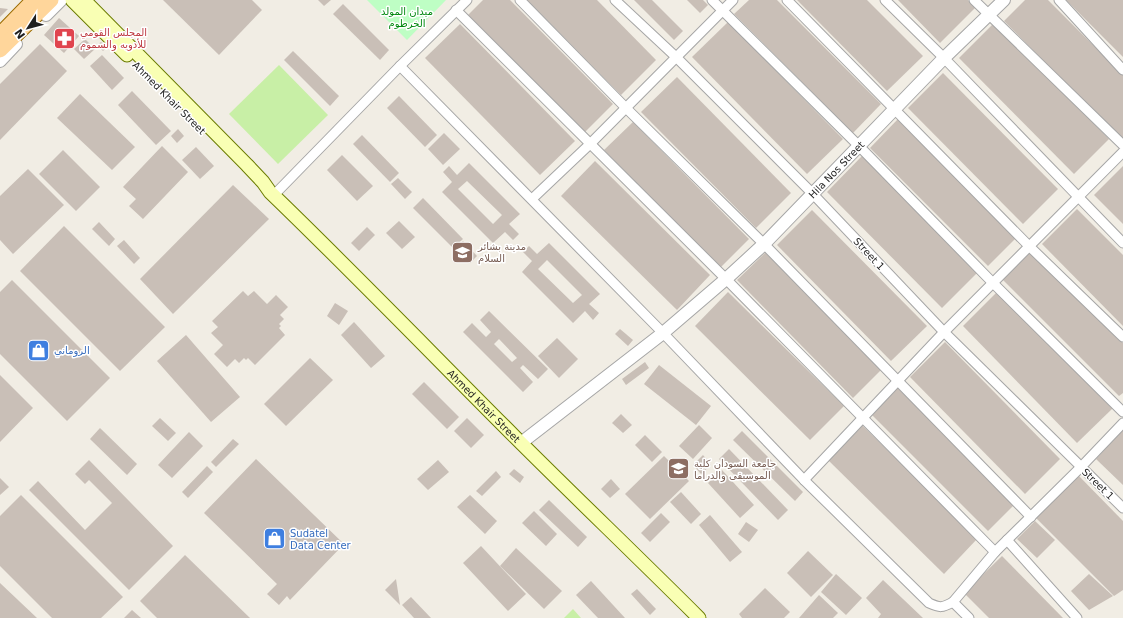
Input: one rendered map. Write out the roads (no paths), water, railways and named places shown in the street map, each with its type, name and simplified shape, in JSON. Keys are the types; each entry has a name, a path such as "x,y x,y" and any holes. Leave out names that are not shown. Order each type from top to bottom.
{"main road":[{"path":"0,35 34,0"},
{"path":"0,50 51,0"},
{"name":"Ahmed Khair Street","path":"72,0 258,186 271,194"},
{"name":"Ahmed Khair Street","path":"84,0 248,165 271,194 403,323 521,443 699,618"},
{"path":"100,0 104,19"}],"street":[{"path":"0,25 26,0"},
{"path":"0,60 61,0"},
{"path":"271,194 467,0"},
{"path":"520,0 626,108 899,380 1031,517"},
{"name":"Street 1","path":"615,0 676,58 812,193 944,332 1123,508"},
{"path":"712,0 1123,412"},
{"path":"532,199 590,144 733,0"},
{"path":"786,0 895,108 1030,247 1123,337"},
{"path":"885,0 944,58 1123,244"},
{"path":"974,0 1123,145"},
{"name":"Hila Nos Street","path":"521,443 663,333 726,279 764,244 858,145 1004,0"},
{"path":"1059,0 1123,70"},
{"path":"456,10 726,279 995,552"},
{"path":"400,66 663,333 804,480 929,603 943,607 953,602 995,552 1123,423"},
{"path":"804,480 944,332 1123,152"},
{"path":"1007,540 1077,618"},
{"path":"953,602 969,618"}],"place":[{"name":"المجلس القومي للأدويه والسموم","path":"65,38"},
{"name":"مدينة بشائر السلام","path":"463,252"},
{"name":"الروماني","path":"39,350"},
{"name":"جامعة السودان كلية الموسيقى والدراما","path":"678,469"},
{"name":"Sudatel Data Center","path":"274,539"}],"park label":[{"name":"ميدان المولد الخرطوم","path":"407,16"}]}
